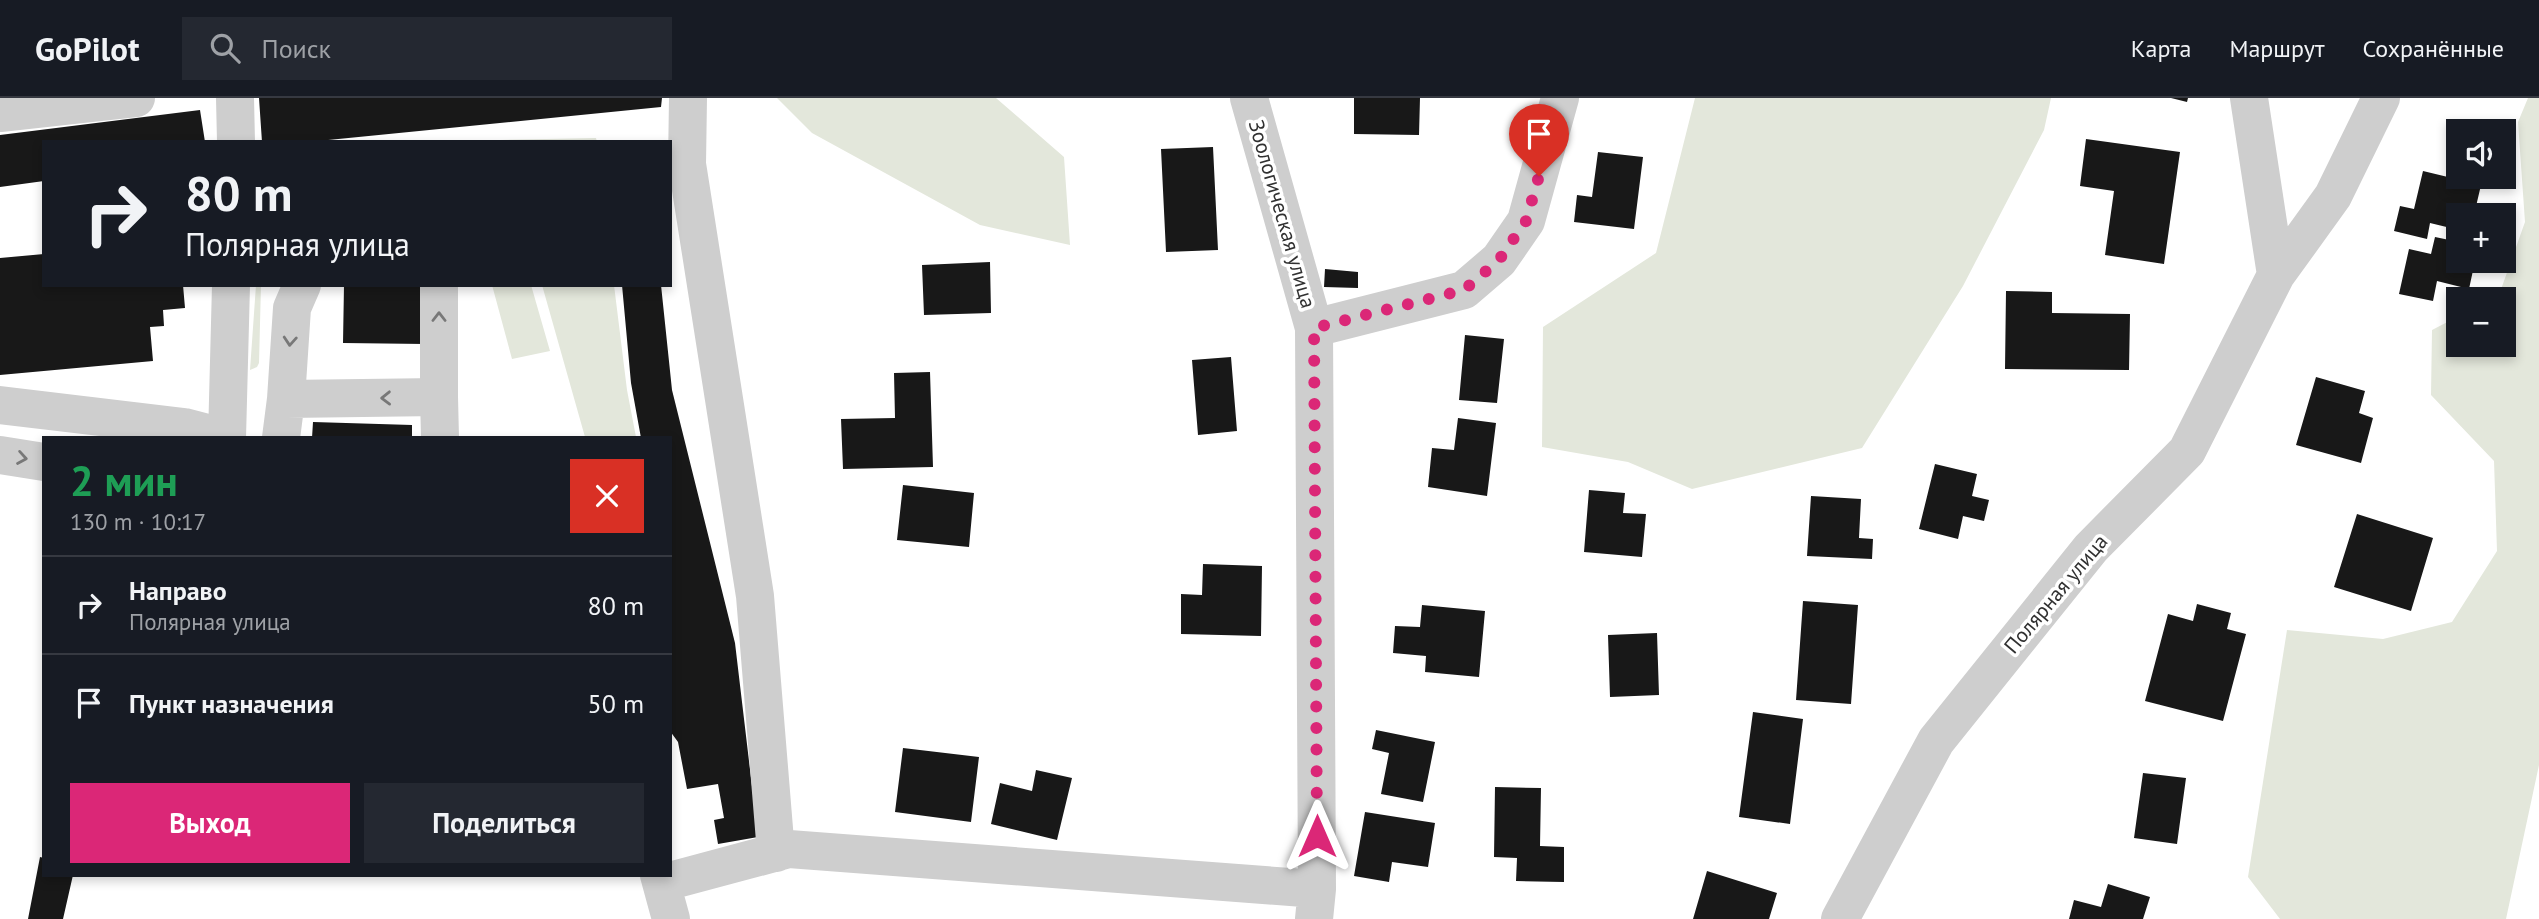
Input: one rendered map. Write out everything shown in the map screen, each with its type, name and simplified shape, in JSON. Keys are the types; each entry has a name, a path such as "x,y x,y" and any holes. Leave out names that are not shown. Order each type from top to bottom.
{"street":[{"path":"0,113 136,98"},
{"path":"235,98 236,140"},
{"path":"688,98 687,164 755,596 776,853"},
{"name":"Зоологическая улица","path":"1249,98 1314,328 1316,904"},
{"path":"1314,328 1464,290 1499,260 1526,221 1560,98"},
{"path":"2249,98 2276,275"},
{"name":"Полярная улица","path":"1840,919 1936,741 2091,548 2187,451 2276,275 2333,196 2381,98"},
{"path":"227,436 231,287"},
{"path":"281,436 292,308 301,287"},
{"path":"439,287 440,436"},
{"path":"286,399 439,397"},
{"path":"0,405 184,427 219,436"},
{"path":"0,455 42,462"},
{"path":"664,892 789,849 1316,904"}],"shaded area":[{"path":"777,98 996,98 1064,157 1070,245 980,225 812,133"},
{"path":"1695,98 2051,98 2044,130 1963,286 1862,448 1692,489 1628,462 1542,447 1543,327 1656,253"},
{"path":"2528,98 2539,98 2539,765 2506,919 2280,919 2248,877 2287,630 2383,639 2452,622 2497,551 2494,461 2431,395 2432,330 2446,323 2446,357 2516,357 2516,287 2502,287 2507,273 2516,273 2516,247 2525,222 2518,122"},
{"path":"596,138 596,140 500,140"},
{"path":"256,287 261,287 259,363 250,370"},
{"path":"493,287 532,287 550,351 512,359"},
{"path":"543,287 614,287 627,390 636,436 585,436"}],"building":[{"path":"259,98 662,98 661,107 328,140 262,140"},
{"path":"1354,98 1420,98 1419,135 1354,134"},
{"path":"2171,98 2188,98 2187,102"},
{"path":"200,110 205,140 42,140 42,181 0,187 0,135"},
{"path":"2086,139 2180,152 2164,264 2105,255 2114,191 2080,186"},
{"path":"1213,147 1218,250 1166,252 1161,149"},
{"path":"1598,152 1643,157 1634,229 1574,222 1577,195 1592,197"},
{"path":"2423,171 2446,177 2446,189 2480,189 2477,203 2446,203 2446,227 2430,223 2427,239 2394,231 2400,206 2414,209"},
{"path":"2435,237 2446,239 2446,273 2472,273 2469,287 2437,281 2433,301 2399,294 2409,249 2431,254"},
{"path":"42,254 42,287 183,287 185,308 163,310 164,326 150,327 153,361 0,375 0,258"},
{"path":"990,262 991,313 924,315 922,265"},
{"path":"1325,269 1358,272 1358,288 1324,287"},
{"path":"344,287 425,287 425,344 343,343"},
{"path":"622,287 661,287 672,390 735,643 758,837 718,844 714,820 724,818 718,784 687,789 678,742 672,734 672,436 641,436 631,383"},
{"path":"2006,291 2052,292 2052,313 2130,314 2129,370 2005,369"},
{"path":"1465,335 1504,339 1497,403 1459,400"},
{"path":"1231,357 1237,431 1198,435 1192,360"},
{"path":"930,372 933,467 843,469 841,419 895,418 894,373"},
{"path":"2316,377 2365,391 2359,413 2373,418 2361,463 2296,445"},
{"path":"1458,418 1496,423 1487,496 1428,487 1432,448 1454,450"},
{"path":"313,422 412,425 412,436 312,436"},
{"path":"1935,464 1977,474 1972,496 1989,500 1984,521 1963,516 1958,539 1919,529"},
{"path":"903,485 974,493 969,547 897,540"},
{"path":"1589,490 1625,493 1623,513 1646,514 1642,557 1584,552"},
{"path":"1811,496 1861,499 1859,538 1873,539 1872,559 1807,556"},
{"path":"2357,514 2433,538 2411,611 2334,587"},
{"path":"1203,564 1262,566 1261,636 1181,634 1181,594 1202,595"},
{"path":"1803,601 1858,605 1851,704 1796,700"},
{"path":"2197,604 2231,613 2227,629 2246,634 2223,721 2145,701 2168,614 2193,621"},
{"path":"1422,605 1485,611 1479,677 1425,672 1426,656 1393,653 1395,626 1420,627"},
{"path":"1657,633 1659,695 1610,697 1608,635"},
{"path":"1753,712 1803,719 1790,824 1739,817"},
{"path":"1376,730 1435,742 1423,802 1381,794 1389,753 1372,749"},
{"path":"903,748 979,757 971,822 895,812"},
{"path":"1036,770 1072,778 1057,840 991,824 1000,783 1032,791"},
{"path":"2143,773 2186,778 2177,844 2134,838"},
{"path":"1495,787 1541,788 1540,846 1564,847 1564,882 1516,881 1517,858 1494,857"},
{"path":"1365,812 1435,823 1428,867 1392,862 1389,882 1354,876"},
{"path":"40,857 42,877 73,877 63,919 28,919"},
{"path":"1707,871 1777,893 1769,919 1693,919"},
{"path":"2108,884 2150,897 2143,919 2069,919 2074,900 2101,907"}],"route":[{"path":"1317,836 1314,328 1464,290 1499,260 1526,221 1539,176"}]}
